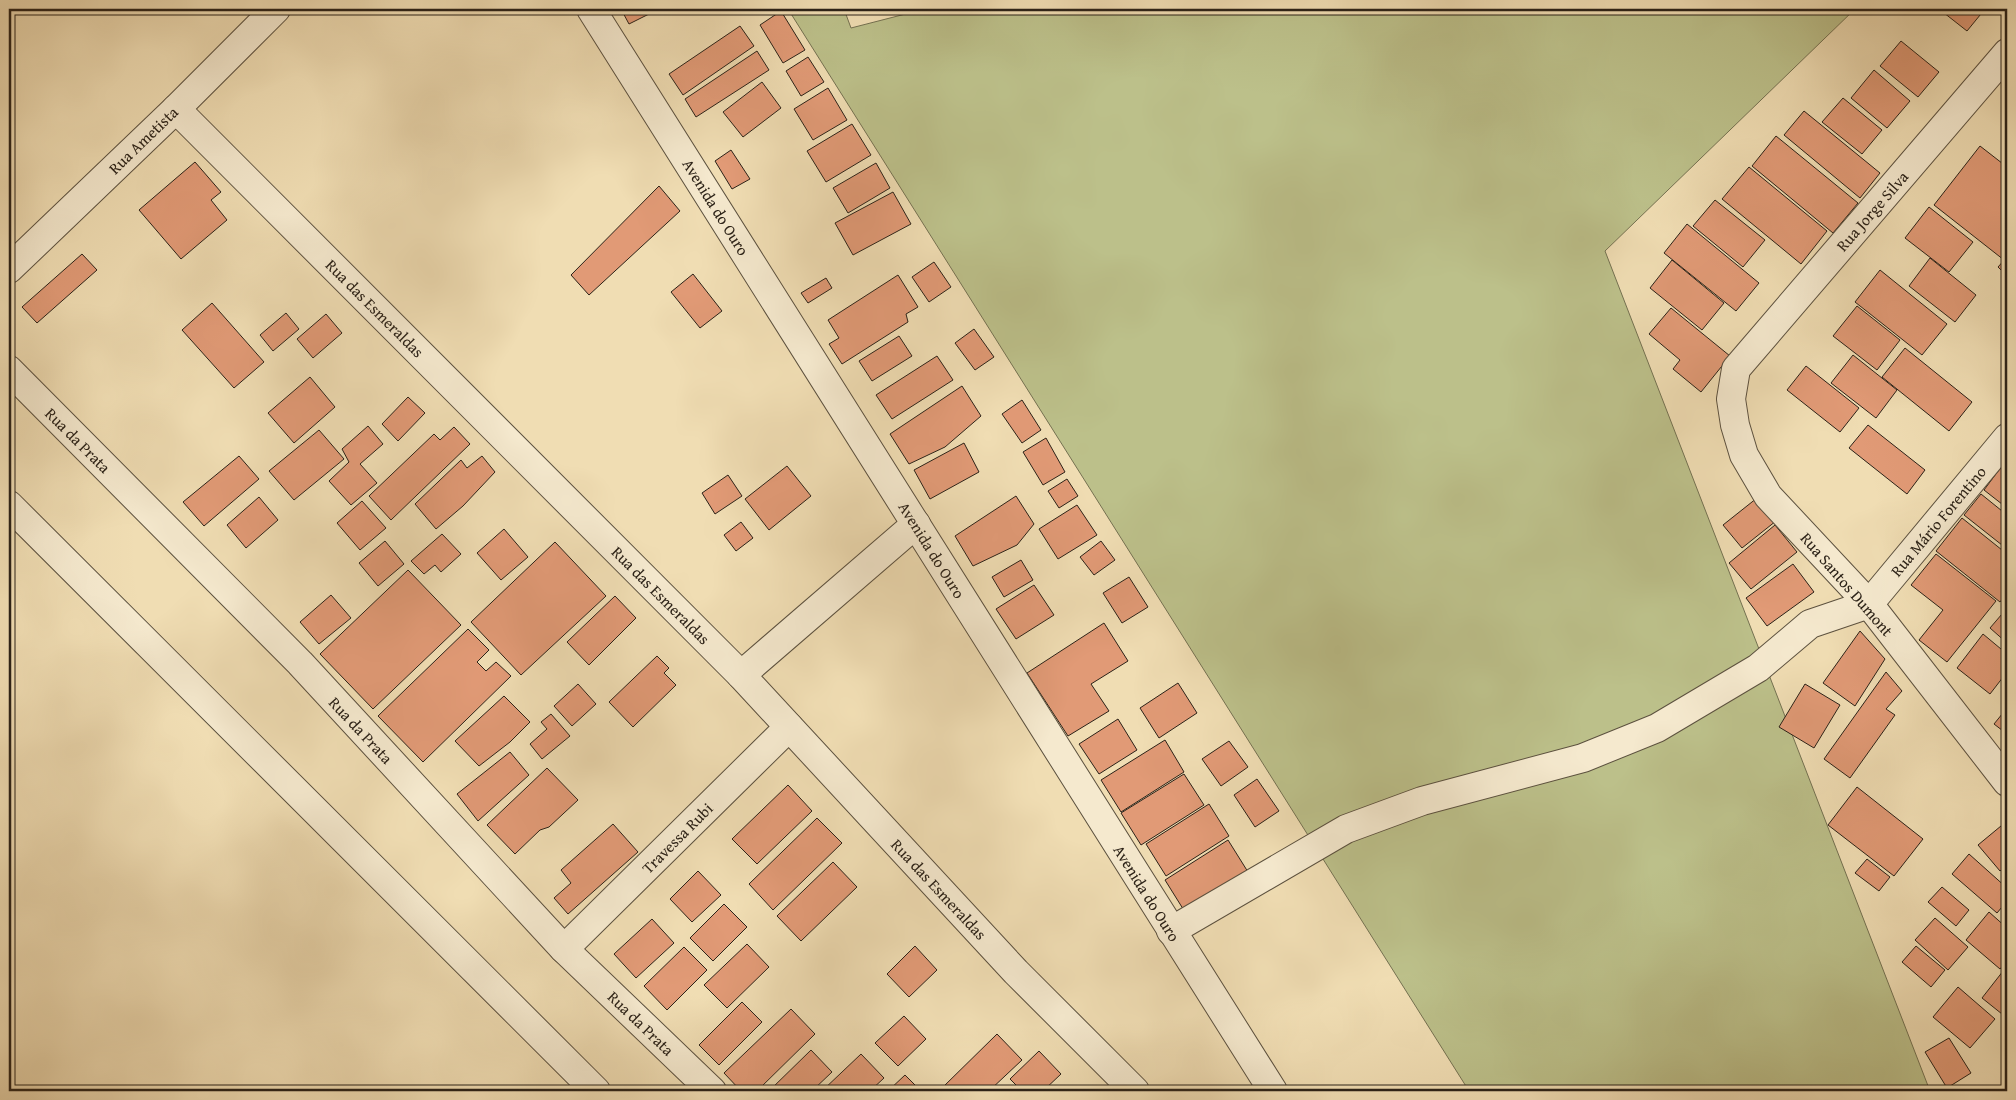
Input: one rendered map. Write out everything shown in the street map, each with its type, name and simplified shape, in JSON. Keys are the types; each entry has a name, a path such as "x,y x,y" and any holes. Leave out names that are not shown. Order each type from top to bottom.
{"street":[{"name":"Rua Ametista","path":"9,269 176,109 276,9"},
{"name":"Avenida do Ouro","path":"590,9 1273,1091"},
{"name":"Rua Jorge Silva","path":"1736,368 2007,53"},
{"name":"Rua das Esmeraldas","path":"176,109 741,675 1016,972 1135,1091"},
{"name":"Rua Santos Dumont","path":"1736,368 1731,400 1735,425 1744,455 1768,496 1869,604 2004,769"},
{"name":"Rua da Prata","path":"9,370 300,663 564,949 712,1091"},
{"name":"Rua Mário Forentino","path":"1869,604 2007,438"},
{"path":"9,505 596,1091"},
{"path":"741,675 916,524"},
{"path":"1171,931 1346,829 1422,801 1583,758 1657,728 1758,668 1810,624 1869,604"},
{"name":"Travessa Rubi","path":"564,949 789,727"}],"green space":[{"path":"788,9 844,9 851,28 925,9 1855,9 1605,251 1930,1091 1469,1091"}],"building":[{"path":"621,9 646,9 649,14 629,24"},
{"path":"1939,9 1985,9 1967,31"},
{"path":"781,11 805,50 783,63 760,25"},
{"path":"740,26 754,46 683,95 669,74"},
{"path":"1901,41 1939,72 1918,97 1880,66"},
{"path":"757,51 769,70 696,117 685,99"},
{"path":"808,57 824,82 801,96 786,71"},
{"path":"1874,70 1910,101 1887,128 1851,98"},
{"path":"762,82 781,108 743,137 723,112"},
{"path":"828,88 847,120 813,140 794,109"},
{"path":"1843,98 1882,130 1862,154 1822,122"},
{"path":"1804,111 1880,173 1860,198 1784,135"},
{"path":"852,124 871,155 826,182 807,151"},
{"path":"1776,136 1858,203 1833,233 1752,166"},
{"path":"1980,146 2007,167 2007,255 2004,260 1934,205"},
{"path":"731,150 750,179 732,189 715,161"},
{"path":"195,162 221,192 211,200 227,220 181,259 139,210"},
{"path":"876,163 890,188 848,213 833,188"},
{"path":"1749,167 1827,231 1801,264 1722,199"},
{"path":"659,186 680,211 589,295 571,275"},
{"path":"893,192 911,224 853,255 835,223"},
{"path":"1715,200 1765,240 1743,267 1693,226"},
{"path":"1929,207 1973,242 1949,272 1905,238"},
{"path":"1687,224 1759,283 1736,311 1664,253"},
{"path":"82,254 97,270 37,323 22,307"},
{"path":"2007,257 2007,276 1998,267"},
{"path":"1930,258 1976,295 1955,322 1909,286"},
{"path":"1672,260 1724,303 1702,330 1650,288"},
{"path":"934,262 951,287 929,302 912,277"},
{"path":"1880,270 1947,324 1922,355 1855,302"},
{"path":"693,274 722,311 700,328 671,292"},
{"path":"898,275 918,307 906,314 908,322 842,364 829,344 839,338 828,320"},
{"path":"826,278 832,288 808,303 801,293"},
{"path":"212,303 264,362 234,388 182,330"},
{"path":"1857,306 1900,340 1877,370 1833,336"},
{"path":"1671,308 1730,356 1701,392 1673,369 1680,360 1649,334"},
{"path":"286,313 299,329 273,351 260,335"},
{"path":"326,314 342,333 313,358 297,339"},
{"path":"974,329 994,357 975,370 955,343"},
{"path":"899,336 912,356 872,381 859,361"},
{"path":"1905,348 1972,402 1949,431 1882,377"},
{"path":"1853,355 1897,390 1876,418 1831,383"},
{"path":"937,356 953,380 892,419 876,395"},
{"path":"1806,366 1859,408 1840,432 1787,390"},
{"path":"310,377 335,407 294,443 268,413"},
{"path":"962,386 981,416 945,447 909,464 890,434"},
{"path":"408,397 425,413 398,441 382,424"},
{"path":"1022,400 1041,430 1022,443 1002,414"},
{"path":"1868,425 1925,470 1907,494 1849,448"},
{"path":"368,426 383,444 360,464 377,483 351,505 329,481 349,462 342,449"},
{"path":"454,427 470,444 391,520 369,496 434,434 440,440"},
{"path":"319,430 344,459 294,500 269,471"},
{"path":"1046,438 1065,472 1043,485 1023,452"},
{"path":"964,443 979,472 930,499 914,470"},
{"path":"239,456 259,479 204,526 183,502"},
{"path":"482,456 495,472 463,506 436,529 415,504 461,460 467,468"},
{"path":"2007,459 2007,508 1984,490"},
{"path":"787,466 811,496 769,530 745,499"},
{"path":"728,475 742,496 715,514 702,493"},
{"path":"1067,479 1078,496 1059,508 1048,491"},
{"path":"1981,494 2007,515 2007,549 1964,515"},
{"path":"1016,496 1034,524 1017,545 973,566 955,536"},
{"path":"259,497 278,520 246,548 227,525"},
{"path":"1757,498 1776,521 1742,548 1723,525"},
{"path":"362,501 386,528 360,550 337,523"},
{"path":"1077,505 1097,535 1058,559 1039,529"},
{"path":"1962,518 2007,554 2007,593 2000,602 1936,551"},
{"path":"741,522 753,538 736,551 724,535"},
{"path":"1775,525 1797,552 1751,589 1729,563"},
{"path":"504,529 528,557 501,580 477,553"},
{"path":"442,534 461,554 441,572 435,565 424,574 411,561"},
{"path":"385,541 404,564 378,586 359,563"},
{"path":"1101,541 1115,560 1094,575 1080,557"},
{"path":"555,542 606,596 521,675 471,622"},
{"path":"1936,554 1996,601 1947,662 1919,640 1943,610 1911,585"},
{"path":"1021,560 1033,580 1004,597 992,577"},
{"path":"1793,564 1814,592 1767,626 1746,598"},
{"path":"408,570 461,625 373,709 320,654"},
{"path":"1129,577 1148,607 1122,623 1103,593"},
{"path":"1034,585 1054,615 1016,639 996,609"},
{"path":"331,595 351,618 319,644 300,622"},
{"path":"615,596 636,618 589,665 567,642"},
{"path":"2002,614 2007,618 2007,643 1990,628"},
{"path":"1104,623 1128,661 1091,684 1109,711 1068,736 1027,673"},
{"path":"468,629 489,650 477,662 486,671 496,662 511,676 423,762 378,716"},
{"path":"1860,631 1885,659 1855,706 1823,683"},
{"path":"1983,634 2007,654 2007,672 1990,694 1957,668"},
{"path":"657,656 669,668 664,673 676,685 633,727 609,702"},
{"path":"1886,672 1902,691 1886,709 1895,715 1850,778 1824,759"},
{"path":"1178,683 1197,713 1159,738 1140,708"},
{"path":"578,684 596,704 572,726 554,706"},
{"path":"1805,684 1840,705 1814,748 1779,727"},
{"path":"504,696 530,722 510,742 479,766 455,741"},
{"path":"2007,708 2007,734 1994,724"},
{"path":"551,714 570,736 542,759 530,744 547,729 541,722"},
{"path":"1118,719 1137,750 1099,774 1079,744"},
{"path":"1165,740 1184,772 1121,812 1101,780"},
{"path":"1229,741 1248,767 1221,786 1202,759"},
{"path":"510,752 529,775 478,821 457,794"},
{"path":"547,768 578,800 549,827 540,830 515,854 487,825"},
{"path":"1184,774 1204,805 1141,845 1121,813"},
{"path":"1257,779 1279,811 1255,827 1234,795"},
{"path":"788,785 812,811 757,864 732,839"},
{"path":"1857,787 1923,839 1894,876 1828,825"},
{"path":"1209,804 1229,836 1166,876 1146,844"},
{"path":"817,818 842,843 773,910 749,884"},
{"path":"2007,821 2007,865 2000,871 1978,845"},
{"path":"613,824 638,852 568,914 554,898 571,883 561,870"},
{"path":"1228,840 1248,872 1185,912 1165,880"},
{"path":"1969,854 2007,888 2007,901 1997,913 1952,874"},
{"path":"1867,859 1890,877 1879,891 1855,873"},
{"path":"833,862 857,887 801,941 777,916"},
{"path":"698,871 721,895 692,922 670,899"},
{"path":"1942,887 1969,910 1956,926 1928,902"},
{"path":"724,904 747,927 713,961 690,938"},
{"path":"1989,912 2007,928 2007,961 2000,969 1966,940"},
{"path":"1935,918 1968,947 1948,970 1915,940"},
{"path":"652,919 674,943 636,978 614,954"},
{"path":"747,944 769,967 727,1008 704,985"},
{"path":"915,946 937,970 909,997 887,974"},
{"path":"1916,946 1945,970 1931,987 1902,962"},
{"path":"684,947 707,970 667,1010 644,986"},
{"path":"2007,966 2007,1018 1982,998"},
{"path":"1958,987 1995,1019 1970,1048 1933,1017"},
{"path":"742,1002 762,1022 719,1065 699,1045"},
{"path":"791,1009 815,1034 757,1091 741,1091 724,1073"},
{"path":"904,1016 926,1039 898,1066 875,1043"},
{"path":"997,1034 1022,1060 989,1091 945,1091 942,1088"},
{"path":"1949,1038 1971,1073 1947,1088 1925,1052"},
{"path":"811,1050 832,1072 812,1091 769,1091"},
{"path":"1039,1051 1061,1074 1043,1091 1022,1091 1010,1079"},
{"path":"861,1054 884,1078 870,1091 822,1091"},
{"path":"905,1075 921,1091 888,1091"}]}
